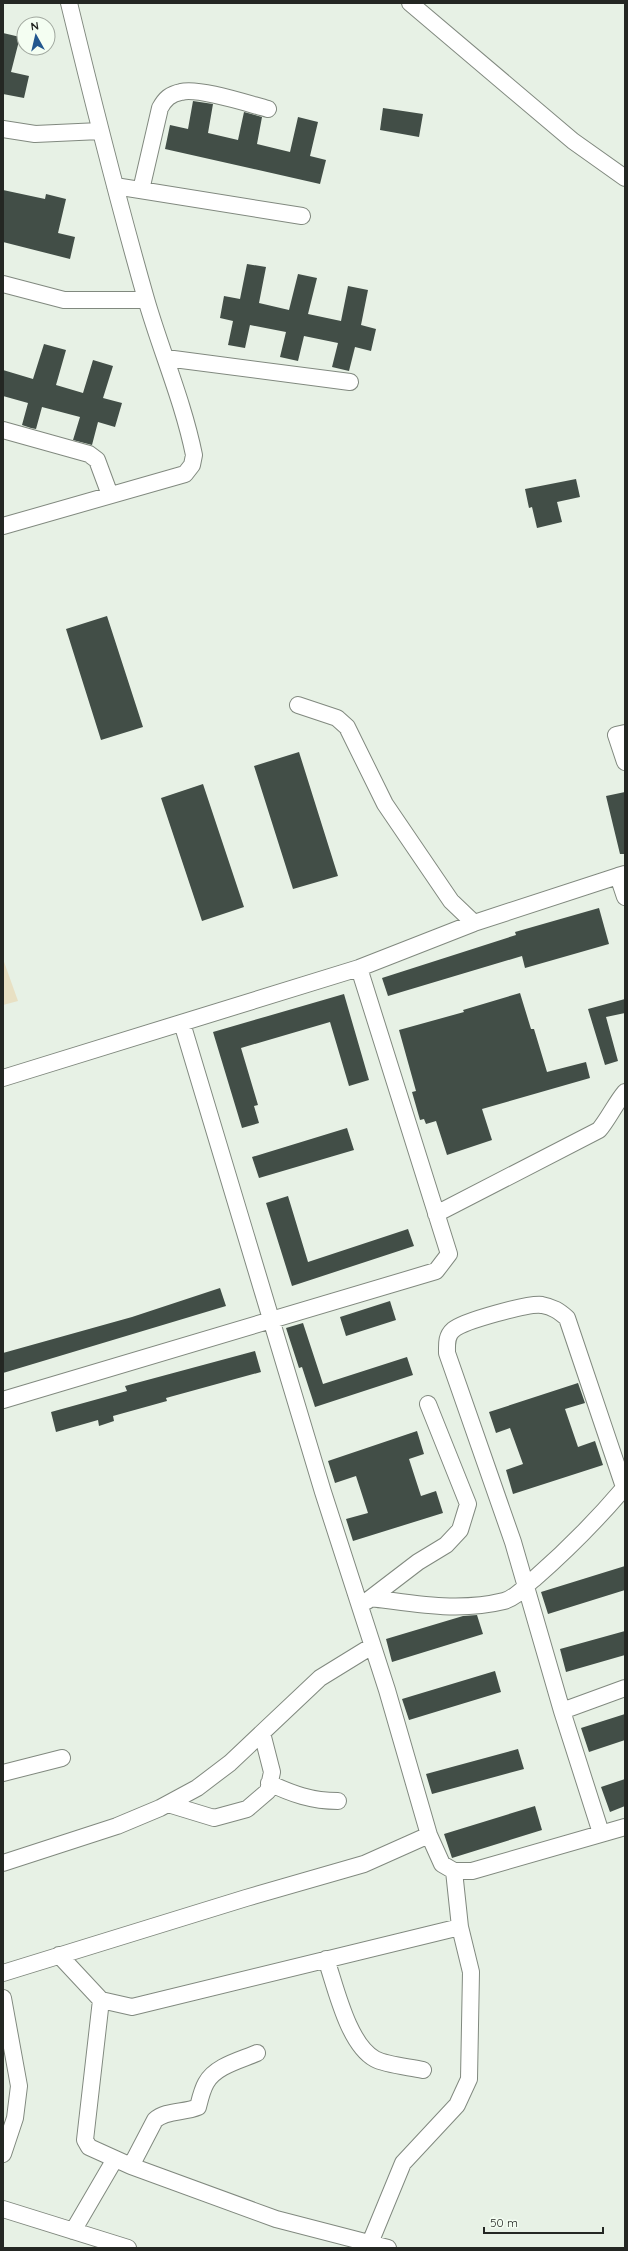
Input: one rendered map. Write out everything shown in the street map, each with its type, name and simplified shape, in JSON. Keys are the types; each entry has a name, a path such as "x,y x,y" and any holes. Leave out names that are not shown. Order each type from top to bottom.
{"street":[{"path":"3,526 185,474 192,465 194,455 191,438 146,300 100,131 68,3"},
{"path":"410,3 573,141 625,178"},
{"path":"141,190 160,108 167,97 181,91 197,92 268,109"},
{"path":"3,129 35,134 100,131"},
{"path":"115,186 302,216"},
{"path":"3,284 64,300 146,300"},
{"path":"166,358 350,382"},
{"path":"3,430 89,454 97,460 110,495"},
{"path":"298,705 337,718 347,726 386,804 451,901 474,922"},
{"path":"625,733 616,735 625,762"},
{"path":"3,1078 359,968 474,922 622,875 625,897"},
{"path":"3,1400 436,1271 449,1254 359,968"},
{"path":"182,1023 323,1492 365,1603 372,1646 387,1690 429,1835 442,1864 454,1871 472,1871 625,1827"},
{"path":"436,1214 599,1130 611,1115 616,1103 625,1092"},
{"path":"365,1603 469,1607 506,1600 526,1586 566,1551 625,1489 567,1318 557,1309 543,1305 528,1305 464,1324 453,1330 447,1338 447,1353 526,1586 562,1711 601,1833"},
{"path":"365,1603 418,1562 446,1545 460,1530 468,1504 428,1404"},
{"path":"3,1863 75,1841 168,1804 197,1788 224,1767 320,1678 372,1646"},
{"path":"562,1711 625,1688"},
{"path":"168,1804 214,1818 228,1816 247,1809 268,1791 272,1772 262,1733"},
{"path":"3,1773 62,1758"},
{"path":"269,1784 304,1798 320,1801 338,1801"},
{"path":"3,1973 246,1898 364,1864 429,1835"},
{"path":"370,2243 402,2163 457,2106 469,2080 471,1972 460,1927 454,1871"},
{"path":"59,1955 101,2000 132,2008 460,1927"},
{"path":"326,1959 348,2023 358,2045 375,2059 423,2070"},
{"path":"3,1998 9,2054 19,2086 15,2118 3,2154"},
{"path":"101,2000 85,2140 89,2147 131,2166 276,2219 388,2248"},
{"path":"131,2166 155,2120 166,2114 190,2111 198,2107 205,2084 210,2076 226,2066 257,2053"},
{"path":"73,2230 115,2159"},
{"path":"3,2209 128,2248"}],"shaded area":[{"path":"3,959 18,1001 3,1005"}],"building":[{"path":"3,33 16,36 16,53 11,72 29,76 24,98 3,94"},
{"path":"193,101 213,104 208,133 238,140 244,112 262,117 257,144 290,152 298,117 318,122 310,156 326,160 320,184 165,149 170,125 188,129"},
{"path":"383,108 423,114 419,137 380,130"},
{"path":"3,190 45,199 46,194 66,199 58,233 75,237 70,259 3,242"},
{"path":"247,264 266,267 259,303 289,310 298,274 317,278 308,314 341,321 348,286 368,290 361,325 376,329 371,351 355,347 349,371 332,367 338,343 304,336 298,361 280,357 286,332 250,325 245,348 228,345 233,321 220,318 224,296 240,299"},
{"path":"44,344 66,350 56,385 83,393 93,360 113,366 103,398 122,403 115,427 98,422 92,445 73,440 80,417 42,407 36,429 31,428 22,425 28,403 3,396 3,370 33,379"},
{"path":"576,479 580,497 557,502 562,522 537,528 532,507 529,508 525,489"},
{"path":"107,616 143,727 101,740 66,629"},
{"path":"299,752 338,876 293,889 254,766"},
{"path":"203,784 244,907 202,921 161,798"},
{"path":"625,792 625,854 620,854 606,796"},
{"path":"599,908 609,944 525,968 522,956 388,996 382,978 516,935 515,932"},
{"path":"520,993 531,1029 534,1029 547,1072 586,1062 590,1078 482,1109 492,1140 447,1155 436,1121 426,1124 424,1119 420,1120 412,1092 416,1091 399,1030 464,1012 463,1010"},
{"path":"344,994 369,1080 349,1086 330,1022 241,1048 258,1105 254,1106 259,1123 242,1128 213,1032"},
{"path":"625,999 625,1013 606,1017 618,1061 605,1065 588,1009"},
{"path":"347,1128 354,1150 259,1178 252,1157"},
{"path":"288,1196 308,1262 408,1229 414,1246 292,1286 266,1203"},
{"path":"220,1288 226,1306 3,1373 3,1353 132,1317"},
{"path":"390,1301 396,1320 346,1336 340,1317"},
{"path":"303,1323 323,1384 407,1357 413,1375 315,1407 302,1367 299,1368 286,1328"},
{"path":"255,1351 261,1372 166,1398 167,1401 113,1416 114,1421 99,1426 98,1420 56,1432 51,1412 127,1391 125,1386"},
{"path":"578,1383 585,1403 565,1409 578,1447 595,1441 603,1465 513,1494 506,1470 523,1464 510,1428 496,1433 489,1412"},
{"path":"417,1431 424,1454 409,1459 421,1496 436,1491 443,1513 353,1541 346,1519 368,1513 356,1476 335,1483 328,1461"},
{"path":"625,1566 625,1590 548,1614 541,1592"},
{"path":"477,1615 483,1634 392,1662 386,1639 463,1616"},
{"path":"625,1631 625,1655 566,1672 560,1649"},
{"path":"495,1671 501,1692 409,1720 402,1699"},
{"path":"625,1714 625,1740 589,1752 581,1728"},
{"path":"518,1749 524,1769 432,1794 426,1774"},
{"path":"625,1779 625,1806 610,1812 601,1787"},
{"path":"535,1806 542,1830 452,1858 444,1834"}]}
